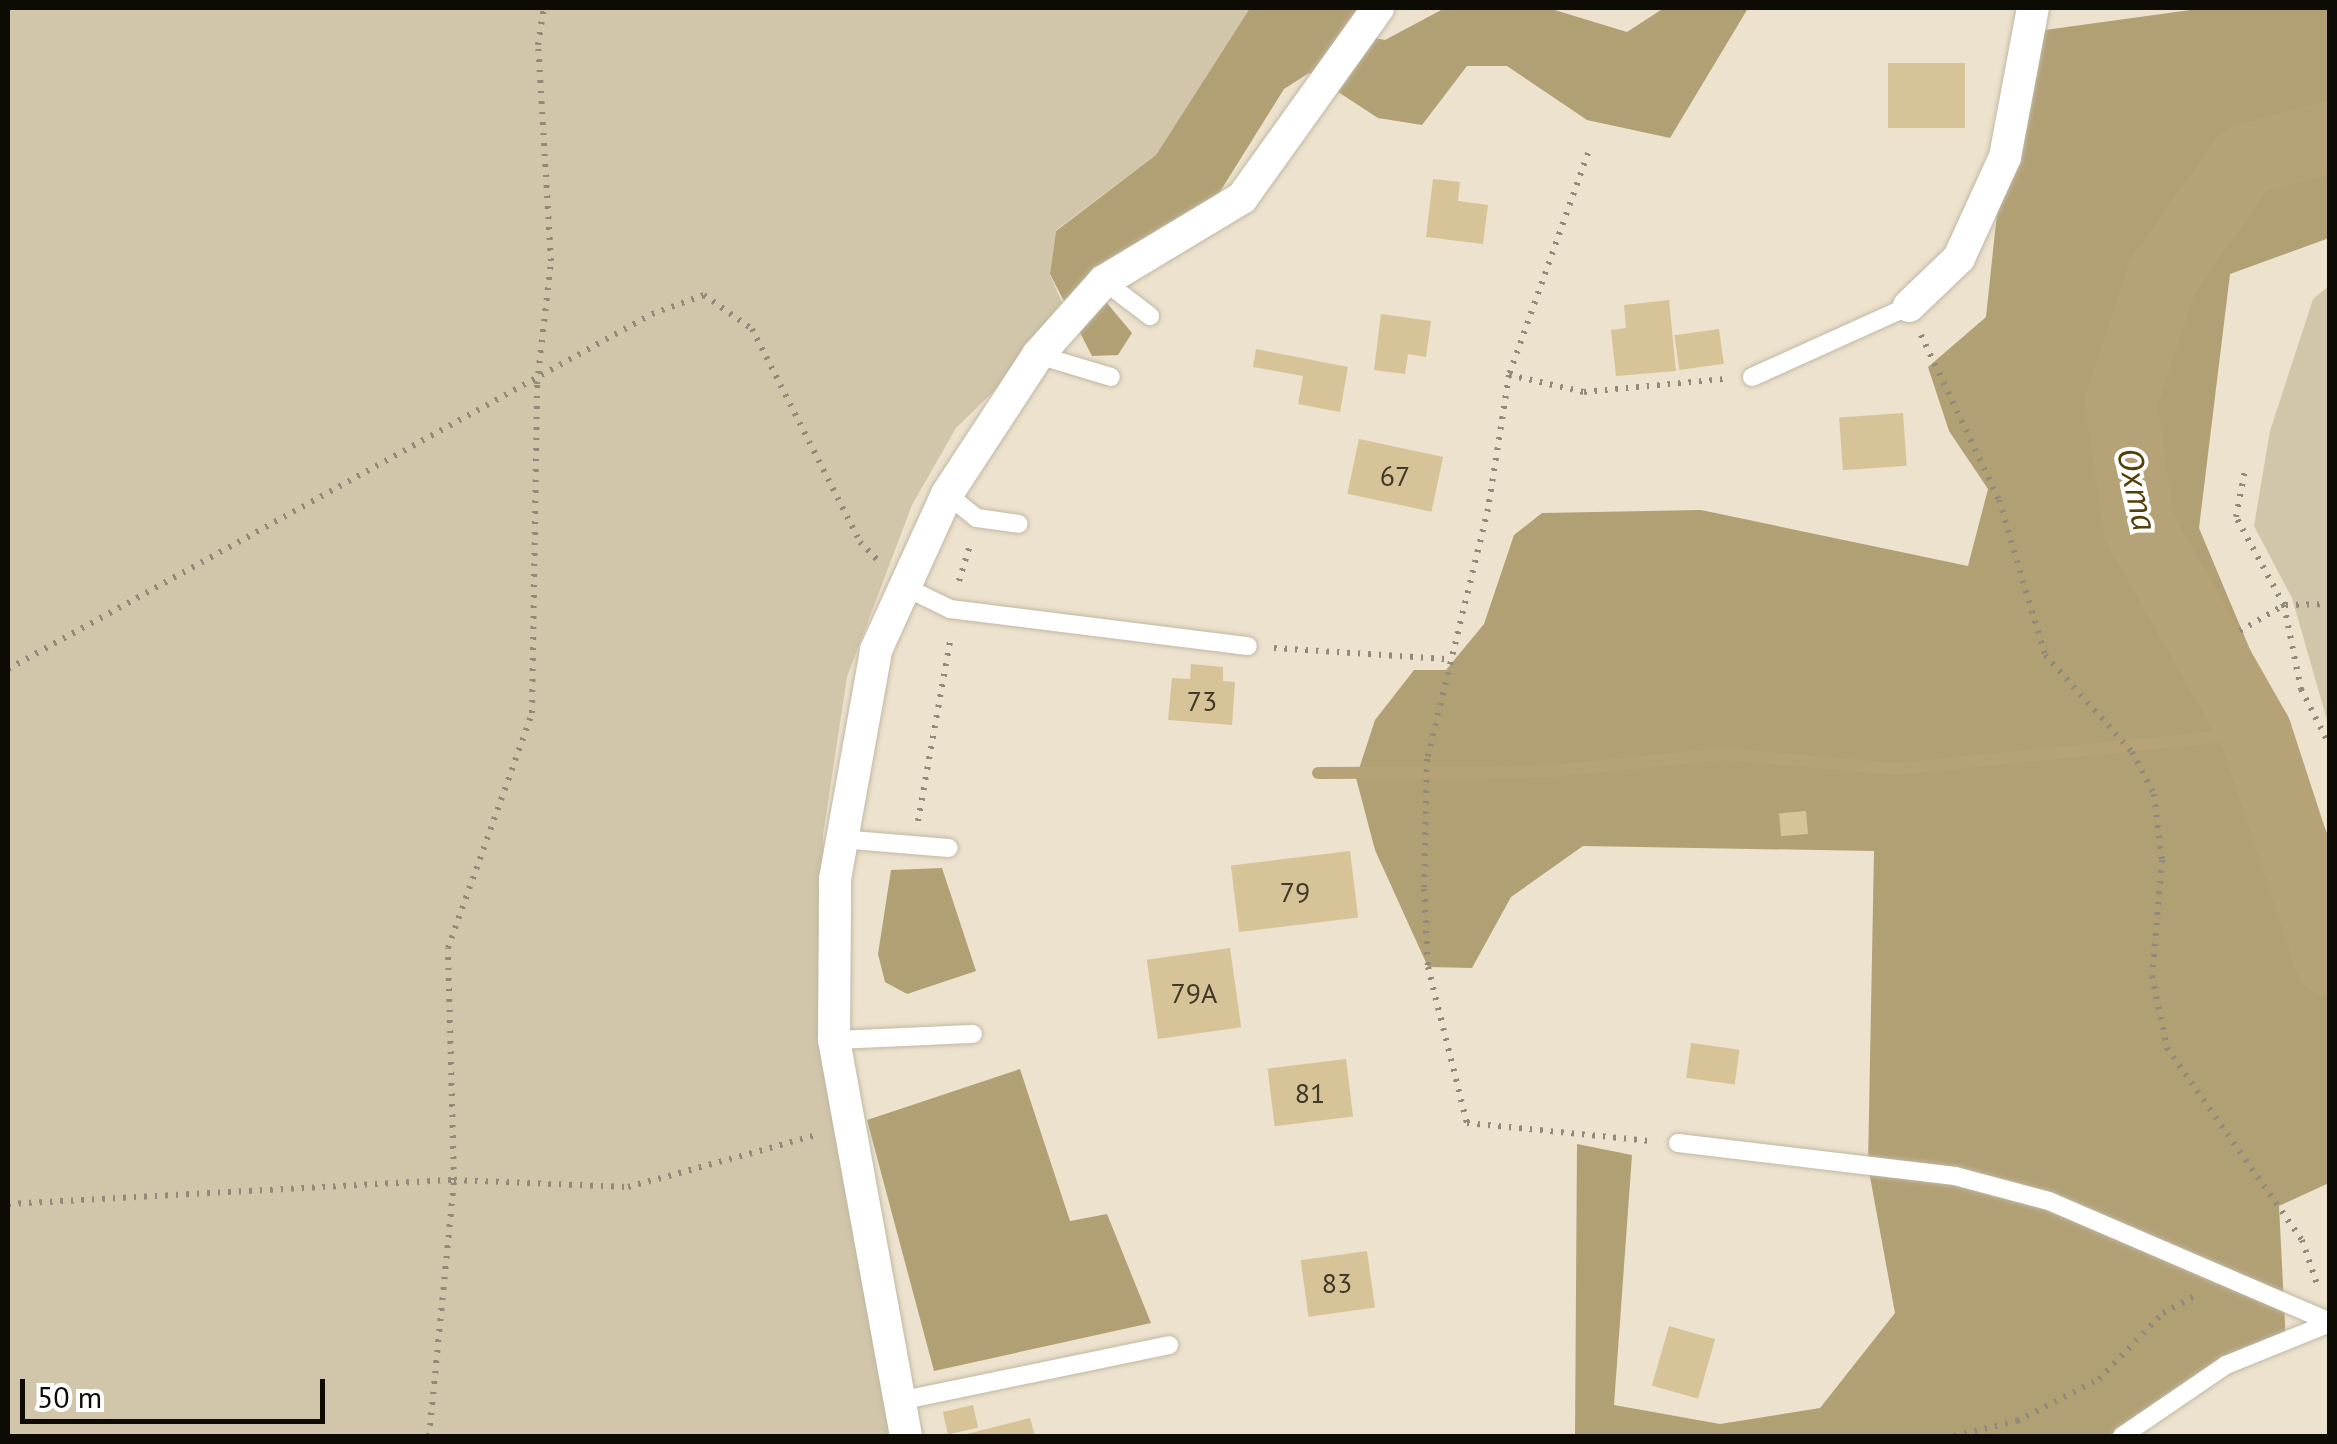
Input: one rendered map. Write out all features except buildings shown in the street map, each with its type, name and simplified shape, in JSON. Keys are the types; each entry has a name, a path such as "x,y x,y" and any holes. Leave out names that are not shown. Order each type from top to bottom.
{"street":[{"path":"906,1436 844,1126 834,1040 840,839 858,712 901,585 947,494 1038,355 1104,281 1242,198 1378,8"},
{"path":"1909,306 1960,258 2005,157 2033,8"}],"lane":[{"path":"1104,281 1150,316"},
{"path":"1752,378 1909,306"},
{"path":"1038,355 1111,377"},
{"path":"947,494 977,518 1019,524"},
{"path":"901,585 950,609 1248,646"},
{"path":"840,839 949,848"},
{"path":"834,1040 973,1034"},
{"path":"1678,1143 1955,1176 2049,1201 2225,1281 2328,1317"},
{"path":"2122,1436 2226,1365 2328,1317"},
{"path":"899,1401 1170,1344"}],"path":[{"path":"429,1436 454,1180 448,948 532,712 537,384 551,261 538,45 544,8"},
{"path":"1588,153 1509,375 1488,510 1446,660 1427,759 1424,889 1428,967 1467,1124 1678,1143"},
{"path":"8,668 537,384 652,314 704,295 752,329 860,542 901,585"},
{"path":"1909,306 1998,500 2045,654 2132,752 2154,794 2162,860 2152,976 2167,1048 2302,1240 2328,1317"},
{"path":"1509,375 1584,392 1752,378"},
{"path":"2246,470 2236,517 2284,604 2301,689 2330,746"},
{"path":"2240,631 2284,604 2330,604"},
{"path":"1248,646 1446,660"},
{"path":"8,1204 454,1180 628,1187 844,1126"},
{"path":"1954,1436 2017,1421 2099,1379 2162,1313 2225,1281"}],"shaded area":[{"path":"8,8 1250,8 1156,155 1056,230 1050,275 1069,318 956,428 912,505 847,677 823,835 829,1035 918,1436 8,1436"},
{"path":"1250,8 1366,8 1345,32 1385,40 1445,8 1548,8 1627,32 1664,8 1747,10 1670,138 1587,120 1507,66 1467,66 1422,125 1378,118 1309,73 1284,89 1203,219 1096,290 1132,333 1118,355 1092,356 1050,274 1056,231 1156,155"},
{"path":"2205,8 2329,8 2329,238 2230,274 2199,528 2329,838 2329,1183 2279,1206 2286,1344 2230,1367 2132,1436 1575,1436 1577,1144 1632,1155 1614,1405 1720,1424 1820,1408 1895,1313 1868,1166 1874,851 1583,846 1511,897 1472,968 1428,967 1375,850 1356,778 1375,720 1414,670 1446,670 1484,624 1514,535 1542,513 1701,510 1968,566 1988,489 1949,431 1928,367 1986,317 2016,34"},
{"path":"2329,286 2329,727 2292,598 2254,526 2270,431 2313,299"},
{"path":"942,868 976,971 907,994 885,982 878,954 891,870"},
{"path":"1020,1069 1070,1221 1107,1214 1151,1323 934,1371 867,1120"}],"waterway":[{"name":"Охта","path":"2330,137 2245,160 2163,275 2121,402 2139,527 2256,733 2330,960"},
{"path":"1318,773 1543,772 1724,754 1896,769 2256,733"}]}
